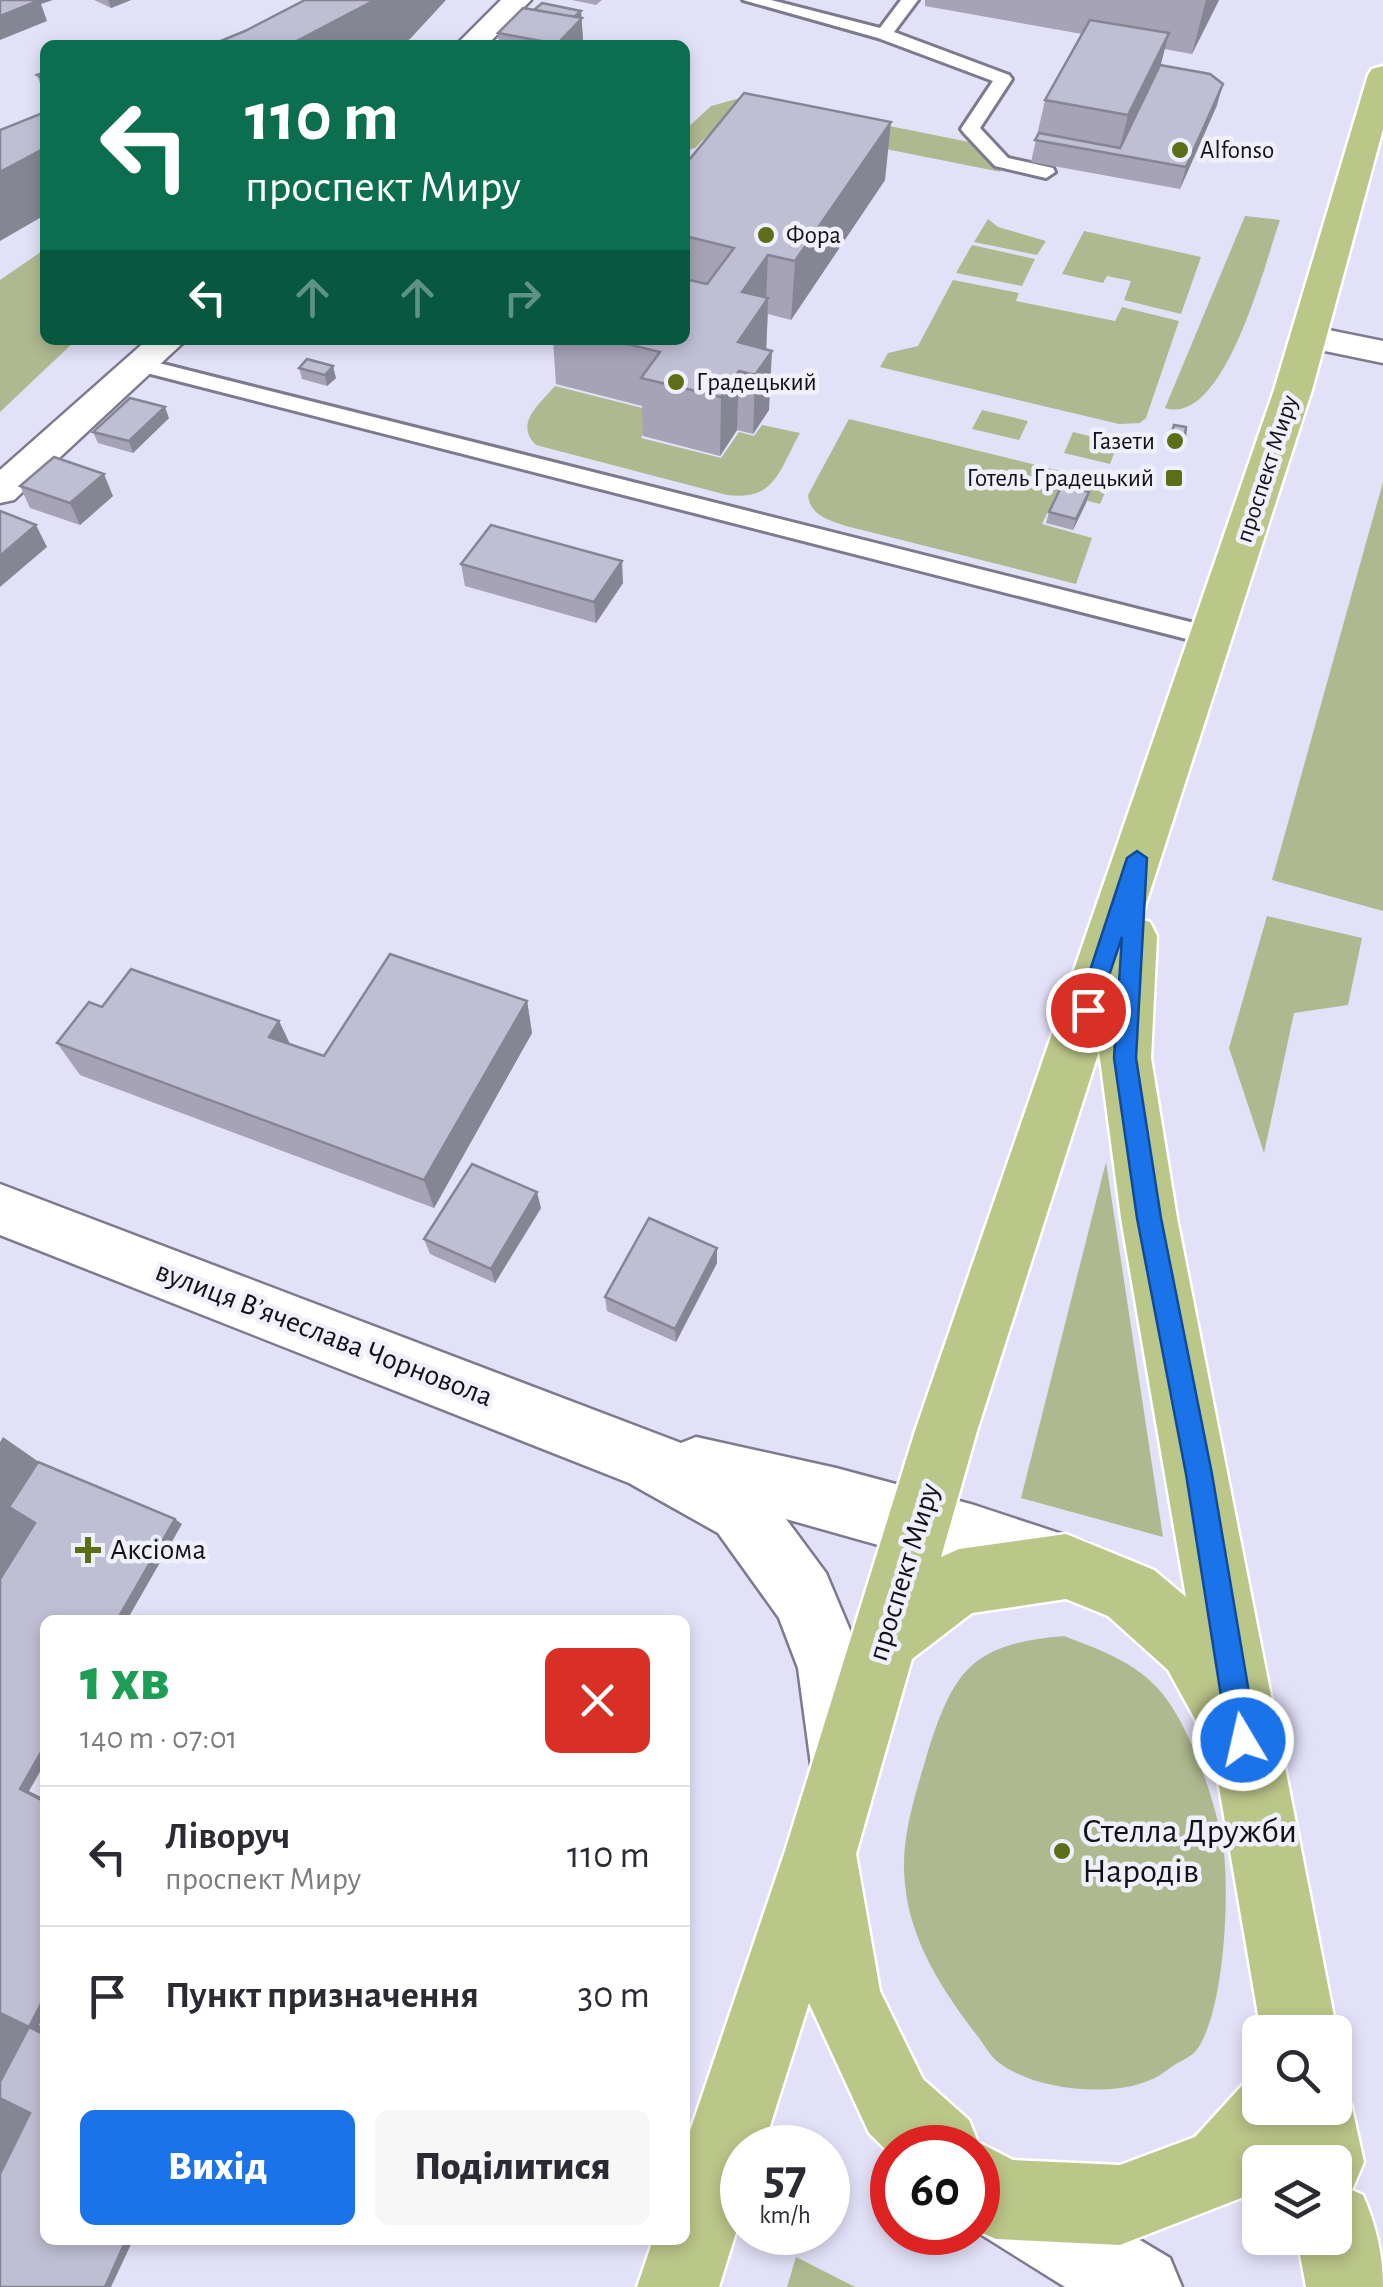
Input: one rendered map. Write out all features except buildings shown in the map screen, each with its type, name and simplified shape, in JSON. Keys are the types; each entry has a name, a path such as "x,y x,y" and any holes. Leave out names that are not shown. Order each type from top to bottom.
{"main road":[{"path":"476,40 517,0"},
{"name":"проспект Миру","path":"678,2287 821,1851 946,1431 1039,1163 1309,336 1383,75"},
{"path":"1309,336 1383,352"},
{"path":"0,490 156,352"},
{"name":"проспект Миру","path":"1137,858 1125,1058 1149,1218 1199,1474 1293,2015"},
{"name":"вулиця Вʼячеслава Чорновола","path":"0,1209 649,1460 741,1510 802,1596 832,1668 846,1768"},
{"name":"вулиця Вʼячеслава Чорновола","path":"649,1460 791,1486 920,1519 1066,1566"},
{"path":"885,1638 959,1582 1066,1566 1130,1593 1192,1646 1243,1740"},
{"path":"821,1851 844,1998 896,2106 916,2125"},
{"path":"1000,2182 1120,2205 1222,2167 1259,2125"},
{"path":"1000,2195 1141,2287"},
{"path":"1341,2255 1347,2287"}],"lane":[{"path":"751,0 884,34 1003,79 970,129 1002,162 1046,172"},
{"path":"884,34 910,0"},
{"path":"156,352 1210,636"}],"green space":[{"path":"744,97 974,143 1001,172 726,117 690,150 690,125 711,106"},
{"path":"1245,216 1280,220 1239,337 1206,393 1187,407 1165,408"},
{"path":"988,219 998,227 1046,241 1037,255 974,242"},
{"path":"1084,231 1201,257 1181,314 1124,300 1131,281 1107,276 1103,283 1062,274"},
{"path":"972,245 1035,259 1022,286 956,273"},
{"path":"40,252 40,345 71,345 0,412 0,280"},
{"path":"953,280 1019,293 1016,301 1115,321 1122,307 1179,321 1146,418 1140,423 1119,424 880,367 888,353 918,346"},
{"path":"555,386 658,412 641,438 721,458 739,432 754,436 762,425 800,433 781,470 766,488 743,496 727,495 536,445 527,429 528,422"},
{"path":"982,410 1028,421 1019,440 972,429"},
{"path":"849,419 1109,483 1100,504 1057,493 1042,524 1092,538 1076,584 846,526 821,516 808,495"},
{"path":"1073,432 1118,443 1110,464 1064,453"},
{"path":"1383,482 1383,911 1272,880"},
{"path":"1267,916 1362,938 1348,1005 1294,1013 1264,1153 1229,1048"},
{"path":"1106,1162 1163,1537 1021,1498"},
{"path":"1064,1636 1128,1665 1151,1682 1172,1706 1200,1764 1223,1845 1223,1952 1205,2035 1193,2054 1157,2077 1114,2089 1051,2085 1013,2072 995,2060 931,1966 914,1926 905,1884 904,1852 913,1805 936,1728 957,1683 986,1655 1007,1646"},
{"path":"796,2257 855,2287 787,2287"}],"place":[{"name":"Alfonso","path":"1180,150"},
{"name":"Фора","path":"766,235"},
{"name":"Градецький","path":"676,382"},
{"name":"Газети","path":"1175,441"},
{"name":"Готель Градецький","path":"1174,478"},
{"name":"Аксіома","path":"88,1550"},
{"name":"Стелла Дружби Народiв","path":"1062,1851"}],"route":[{"path":"1088,1010 1137,858 1125,1058 1149,1218 1199,1474 1243,1740"}]}
